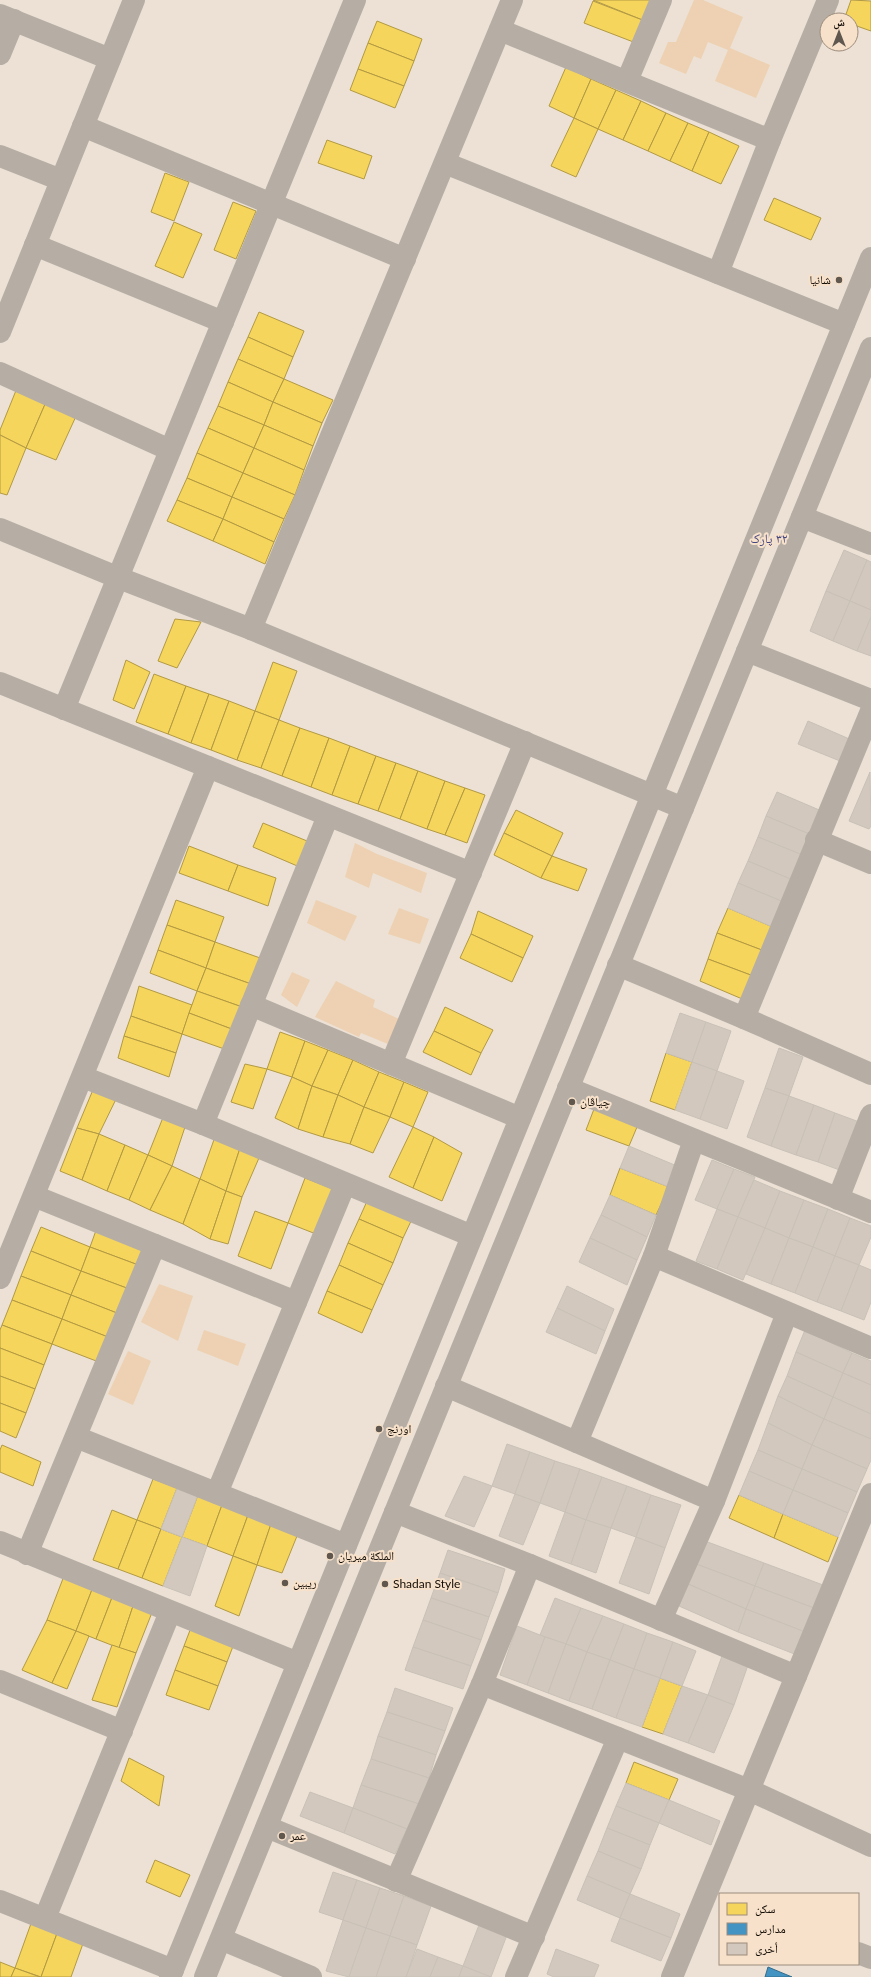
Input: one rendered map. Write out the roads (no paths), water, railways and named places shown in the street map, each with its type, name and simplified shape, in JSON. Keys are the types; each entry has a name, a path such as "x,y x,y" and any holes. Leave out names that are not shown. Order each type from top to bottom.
{"street":[{"path":"0,332 134,0"},
{"path":"64,709 355,0"},
{"path":"252,629 512,0"},
{"path":"627,81 661,0"},
{"path":"718,273 770,140 828,0"},
{"path":"0,54 7,17 110,59"},
{"path":"500,30 770,140"},
{"path":"83,126 405,259"},
{"path":"0,156 61,180"},
{"path":"445,163 844,324"},
{"path":"35,245 223,322"},
{"path":"0,1901 45,1918 172,1973 871,258"},
{"path":"205,1977 871,348"},
{"path":"0,373 170,450"},
{"path":"802,517 871,544"},
{"path":"0,529 119,578 252,629 683,808"},
{"path":"747,650 871,700"},
{"path":"0,683 471,873"},
{"path":"744,1018 816,840 871,712"},
{"path":"391,1064 525,742"},
{"path":"0,1278 208,767"},
{"path":"203,1124 328,816"},
{"path":"816,840 871,863"},
{"path":"618,965 871,1074"},
{"path":"251,1005 520,1118"},
{"path":"83,1077 203,1124 472,1236"},
{"path":"568,1088 871,1212"},
{"path":"838,1199 871,1115"},
{"path":"577,1442 654,1256 694,1140"},
{"path":"217,1493 345,1184"},
{"path":"34,1196 296,1302"},
{"path":"27,1554 154,1245"},
{"path":"654,1256 871,1348"},
{"path":"661,1620 714,1501 787,1312"},
{"path":"446,1386 714,1501"},
{"path":"76,1437 346,1545"},
{"path":"388,1444 418,1455"},
{"path":"672,1977 713,1896 749,1790 871,1494"},
{"path":"395,1512 796,1676"},
{"path":"0,1542 298,1664"},
{"path":"396,1880 482,1684 530,1566"},
{"path":"45,1918 170,1612"},
{"path":"0,1681 122,1731"},
{"path":"482,1684 749,1790 871,1846"},
{"path":"516,1977 618,1738"},
{"path":"266,1827 534,1937"},
{"path":"221,1940 311,1977"},
{"path":"859,1953 871,1958"}],"place":[{"name":"شانيا","path":"839,280"},
{"name":"چياڤان","path":"572,1102"},
{"name":"اورنج","path":"379,1429"},
{"name":"الملكة ميريان","path":"330,1556"},
{"name":"ريبين","path":"285,1583"},
{"name":"Shadan Style","path":"385,1584"},
{"name":"عمر","path":"282,1836"}],"district":[{"name":"٣٢ پارک","path":"769,538"}]}
